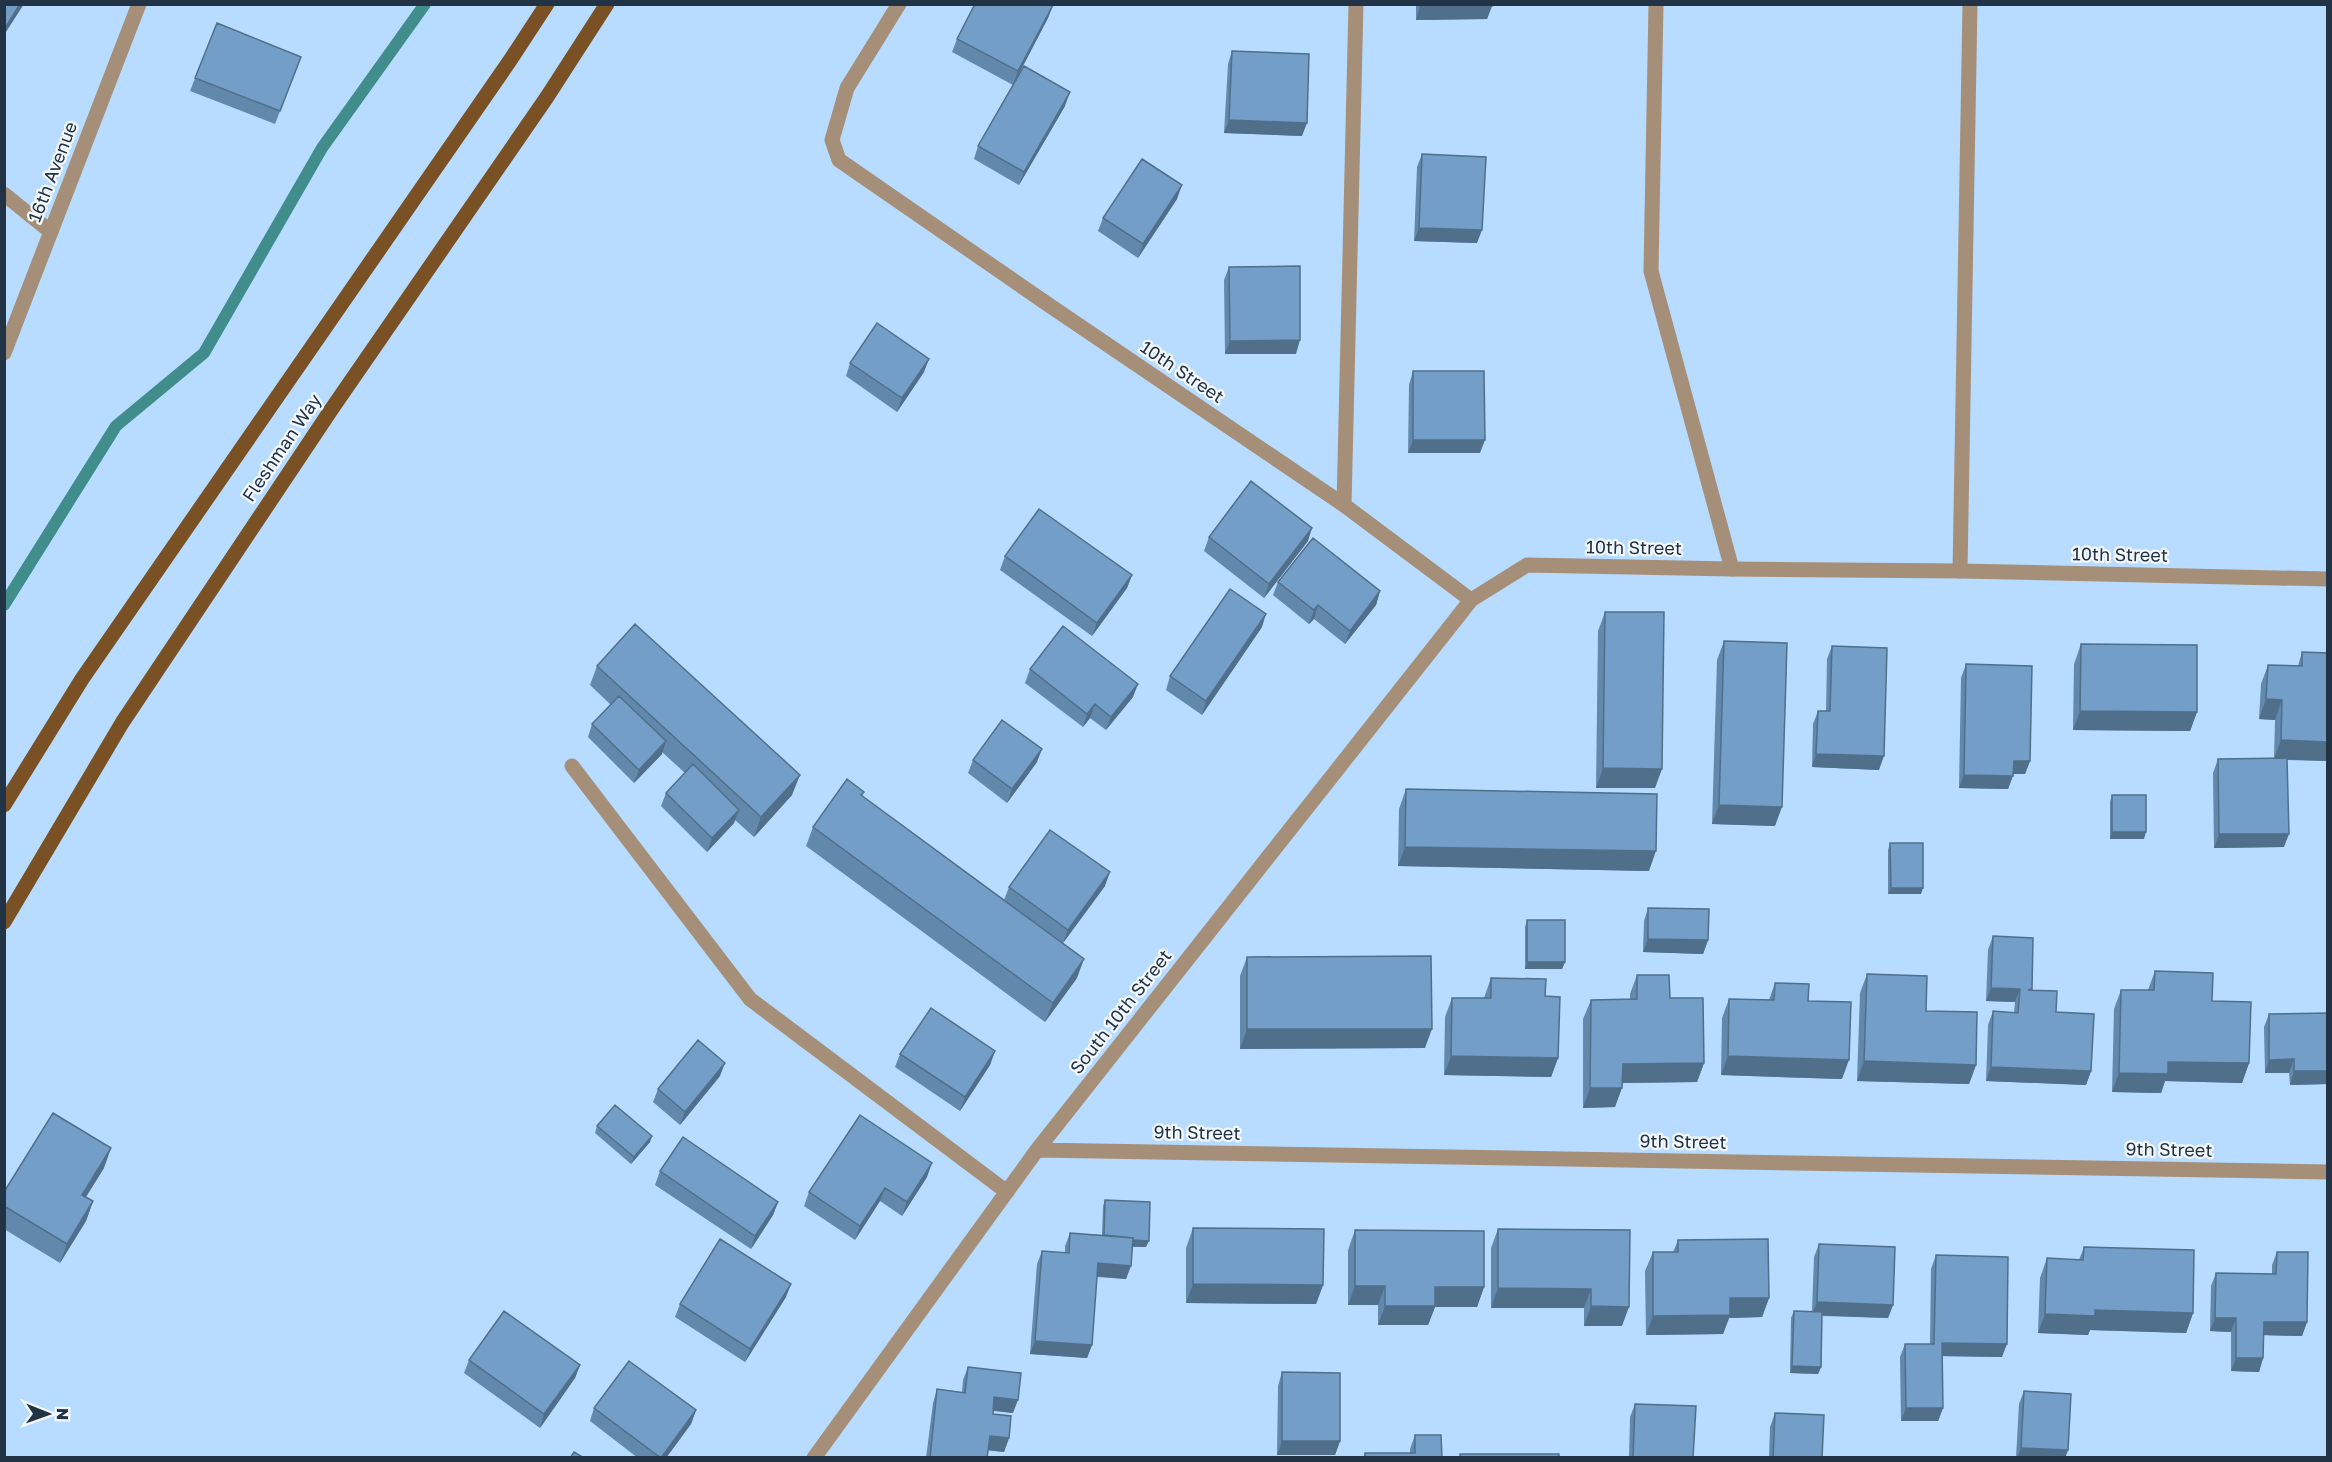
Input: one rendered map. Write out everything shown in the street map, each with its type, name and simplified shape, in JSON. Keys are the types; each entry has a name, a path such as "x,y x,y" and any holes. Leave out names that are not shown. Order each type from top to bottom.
{"main road":[{"name":"Fleshman Way","path":"4,805 82,679 547,4"},
{"name":"Fleshman Way","path":"4,922 122,723 331,410 547,97 607,4"}],"street":[{"name":"16th Avenue","path":"4,353 139,4"},
{"name":"10th Street","path":"899,4 847,88 832,140 839,160 1344,505 1471,600 1527,565 2328,579"},
{"path":"1344,505 1356,4"},
{"path":"1656,4 1651,271 1732,569"},
{"path":"1960,571 1970,4"},
{"path":"4,194 51,232"},
{"name":"South 10th Street","path":"814,1458 1037,1150 1471,600"},
{"path":"572,766 750,999 1007,1192"},
{"name":"9th Street","path":"1037,1150 2328,1172"}],"building":[{"path":"4,4 20,4 4,30"},
{"path":"975,4 1053,5 1018,71 957,39"},
{"path":"1420,4 1492,4 1492,6 1420,6"},
{"path":"217,23 301,57 280,111 195,78"},
{"path":"1232,51 1309,54 1307,123 1229,120"},
{"path":"1024,66 1070,92 1024,172 978,146"},
{"path":"1422,154 1486,157 1482,230 1419,228"},
{"path":"1142,159 1182,185 1143,244 1103,218"},
{"path":"1300,266 1300,340 1230,341 1229,267"},
{"path":"877,323 929,359 902,398 850,363"},
{"path":"1413,371 1484,371 1485,440 1413,440"},
{"path":"1251,481 1312,528 1269,584 1209,537"},
{"path":"1039,509 1132,575 1097,623 1005,556"},
{"path":"1313,538 1380,591 1350,631 1318,605 1314,610 1278,582"},
{"path":"1230,589 1266,614 1206,701 1170,676"},
{"path":"1605,612 1664,612 1662,769 1603,768"},
{"path":"635,624 800,775 761,817 597,666"},
{"path":"1063,626 1138,684 1111,717 1095,704 1087,714 1030,669"},
{"path":"1724,641 1787,643 1782,807 1719,805"},
{"path":"2081,644 2197,645 2197,712 2080,711"},
{"path":"1832,646 1887,648 1884,756 1816,754 1818,711 1830,711"},
{"path":"2302,652 2328,653 2328,742 2281,740 2282,700 2266,699 2268,665 2302,666"},
{"path":"1966,664 2032,666 2030,761 2014,761 2013,776 1964,775"},
{"path":"619,696 666,741 639,770 592,724"},
{"path":"1002,720 1042,749 1012,789 973,760"},
{"path":"2287,758 2289,834 2219,834 2218,759"},
{"path":"693,764 739,810 712,838 666,793"},
{"path":"847,779 864,792 861,795 1084,959 1053,1003 813,827"},
{"path":"1406,789 1657,794 1656,851 1405,847"},
{"path":"2112,795 2146,795 2146,832 2112,832"},
{"path":"1050,830 1110,872 1068,930 1009,887"},
{"path":"1890,843 1923,843 1923,888 1891,888"},
{"path":"1648,908 1709,909 1708,940 1648,939"},
{"path":"1527,920 1565,920 1565,962 1527,962"},
{"path":"1993,936 2033,938 2032,989 2028,990 2057,991 2056,1012 2094,1014 2091,1071 1991,1067 1993,1011 2018,1013 2020,989 1991,988"},
{"path":"1431,956 1432,1029 1247,1029 1247,957"},
{"path":"2155,971 2213,973 2212,1001 2251,1002 2249,1063 2168,1062 2168,1074 2119,1073 2121,990 2154,990"},
{"path":"1867,974 1927,976 1926,1011 1977,1012 1976,1065 1864,1061"},
{"path":"1637,975 1669,975 1670,998 1703,998 1704,1063 1623,1064 1622,1088 1590,1088 1591,1000 1637,999"},
{"path":"1491,978 1546,979 1545,996 1560,997 1558,1058 1451,1056 1452,998 1491,998"},
{"path":"1775,983 1809,984 1808,1001 1851,1002 1849,1060 1728,1056 1729,999 1774,1000"},
{"path":"931,1008 995,1051 965,1097 900,1054"},
{"path":"2328,1013 2328,1071 2294,1071 2294,1059 2269,1060 2269,1014"},
{"path":"698,1040 725,1063 685,1112 658,1089"},
{"path":"615,1105 652,1136 634,1157 597,1126"},
{"path":"53,1113 111,1148 82,1195 93,1201 67,1244 4,1206 4,1192"},
{"path":"860,1115 932,1163 907,1202 885,1188 860,1226 809,1192"},
{"path":"683,1137 778,1202 755,1236 660,1171"},
{"path":"1105,1200 1150,1202 1149,1241 1104,1235"},
{"path":"1193,1228 1324,1229 1323,1285 1193,1284"},
{"path":"1498,1229 1630,1230 1629,1307 1591,1306 1591,1289 1498,1288"},
{"path":"1355,1230 1484,1231 1484,1287 1435,1287 1435,1306 1385,1306 1385,1286 1355,1286"},
{"path":"1070,1233 1133,1238 1131,1266 1098,1263 1092,1345 1035,1341 1042,1251 1069,1253"},
{"path":"720,1239 791,1284 750,1349 680,1304"},
{"path":"1768,1239 1769,1298 1730,1298 1730,1315 1653,1316 1653,1252 1678,1252 1678,1240"},
{"path":"1819,1244 1895,1247 1893,1305 1817,1302"},
{"path":"2084,1247 2194,1250 2193,1313 2095,1310 2095,1316 2045,1314 2047,1258 2083,1260"},
{"path":"2277,1252 2308,1252 2307,1322 2264,1322 2263,1358 2236,1358 2236,1318 2215,1318 2216,1273 2276,1274"},
{"path":"1936,1255 2008,1257 2007,1344 1942,1343 1943,1408 1906,1408 1905,1344 1934,1344"},
{"path":"504,1311 580,1365 544,1414 469,1360"},
{"path":"1794,1311 1822,1312 1821,1367 1792,1366"},
{"path":"629,1361 696,1410 661,1458 594,1408"},
{"path":"968,1367 1021,1373 1018,1400 994,1397 993,1414 1011,1416 1009,1438 990,1436 987,1458 930,1458 937,1389 965,1393"},
{"path":"1282,1372 1340,1373 1340,1441 1282,1441"},
{"path":"2024,1391 2071,1394 2068,1450 2021,1448"},
{"path":"1635,1404 1696,1406 1693,1458 1633,1458"},
{"path":"1775,1413 1824,1415 1822,1458 1773,1458"},
{"path":"1415,1435 1441,1435 1442,1458 1365,1458 1365,1453 1415,1453"},
{"path":"574,1452 584,1458 570,1458"},
{"path":"1460,1454 1559,1454 1559,1458 1460,1458"}],"waterway":[{"path":"4,605 116,426 204,353 322,148 425,4"}]}
